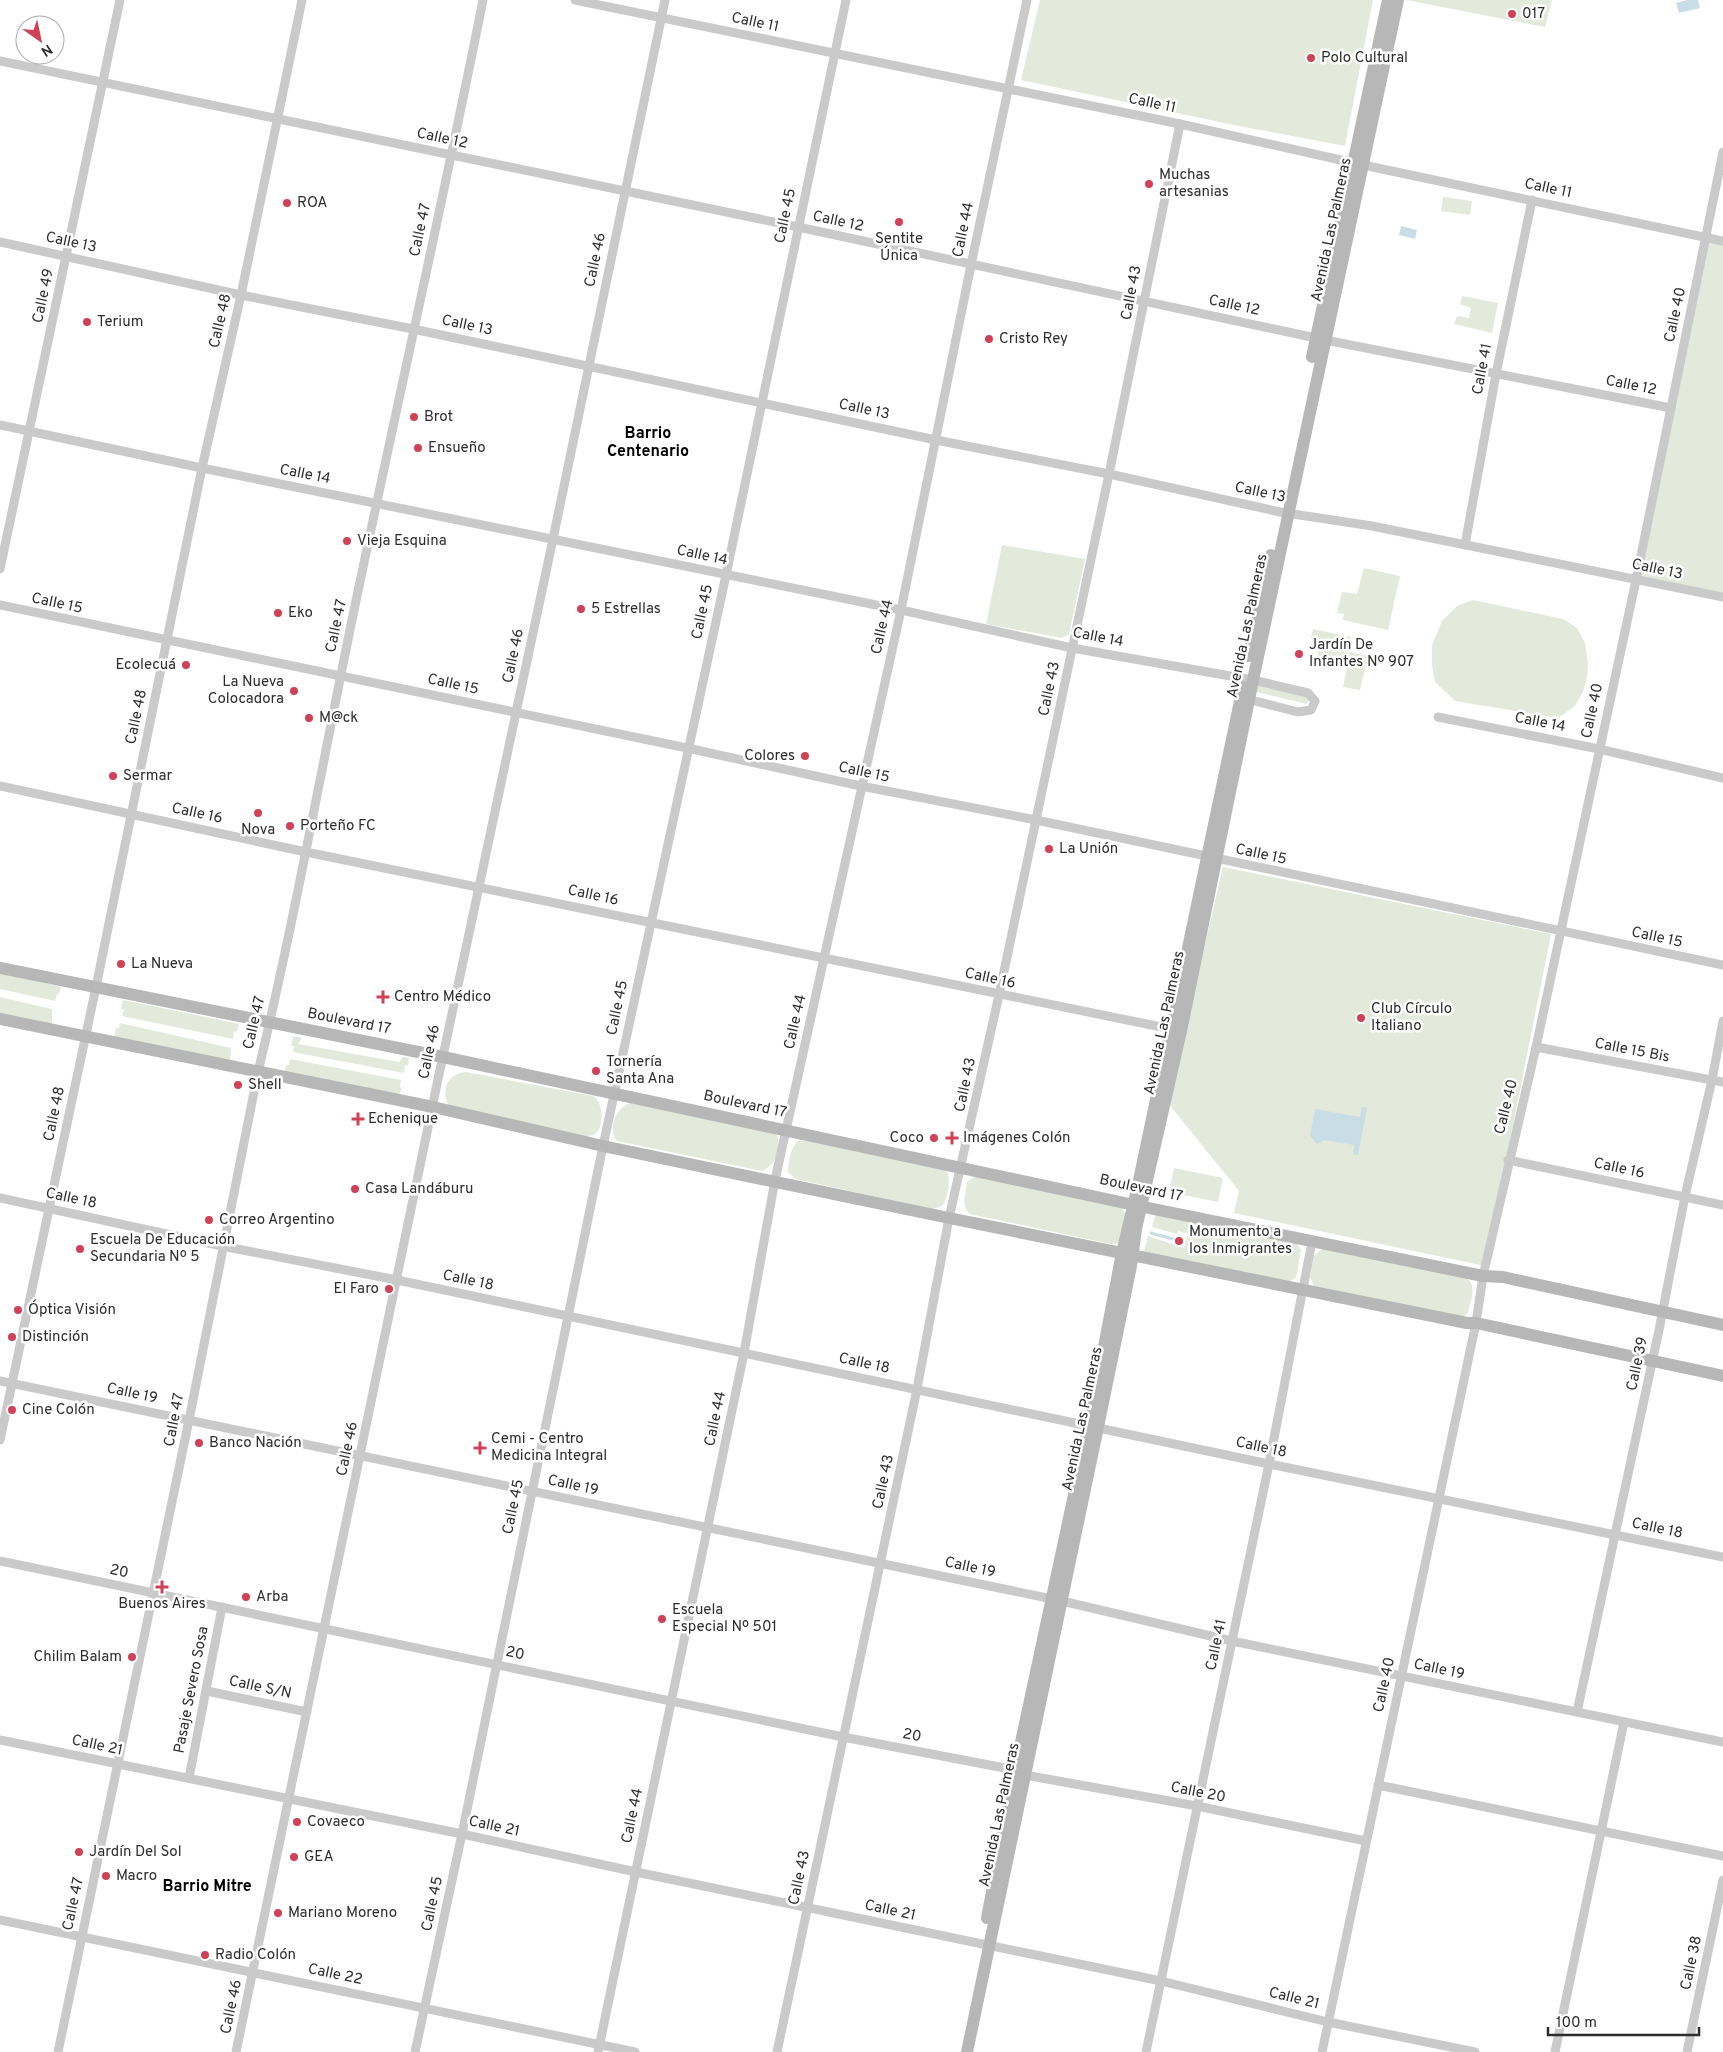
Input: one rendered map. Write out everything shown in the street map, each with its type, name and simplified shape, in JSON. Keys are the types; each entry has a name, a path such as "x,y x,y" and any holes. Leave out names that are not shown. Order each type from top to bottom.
{"main road":[{"name":"Avenida Las Palmeras","path":"1358,164 1388,0"},
{"name":"Avenida Las Palmeras","path":"967,2052 1020,1773 1094,1426 1127,1254 1136,1229 1138,1206 1320,339 1358,164 1398,0"},
{"name":"Boulevard 17","path":"0,968 443,1058 1312,1242 1483,1276 1503,1277 1723,1325"},
{"path":"0,1019 433,1107 603,1146 775,1180 949,1218 1467,1323 1476,1323 1723,1376"},
{"name":"Avenida Las Palmeras","path":"958,2052 986,1945"}],"street":[{"name":"Calle 49","path":"0,569 120,0"},
{"name":"Calle 48","path":"0,1440 168,642 202,468 241,295 302,0"},
{"name":"Calle 47","path":"58,2052 189,1420 258,1072 306,852 341,675 452,155 483,0"},
{"name":"Calle 11","path":"575,0 1009,88 1723,241"},
{"name":"Calle 46","path":"236,2052 665,0"},
{"name":"Calle 45","path":"415,2052 462,1834 650,922 726,575 846,0"},
{"name":"Calle 44","path":"599,2048 744,1353 775,1180 901,610 1027,0"},
{"name":"Calle 12","path":"0,61 798,227 1320,339 1671,408"},
{"name":"Calle 43","path":"777,2052 917,1389 949,1218 962,1168 1036,820 1145,301 1180,124"},
{"name":"Calle 40","path":"1322,2052 1476,1323 1483,1276 1508,1160 1536,1047 1636,580 1723,152"},
{"name":"Calle 41","path":"1465,545 1496,374 1532,200"},
{"name":"Calle 13","path":"0,242 241,295 588,365 1284,512 1372,526 1723,598"},
{"name":"Calle 14","path":"0,425 901,610 1072,648 1249,680 1308,693 1315,701 1311,710 1298,712 1245,699"},
{"name":"Calle 15","path":"0,606 168,642 341,675 861,786 1036,820 1723,965"},
{"name":"Calle 14","path":"1438,716 1599,749 1723,778"},
{"name":"Calle 16","path":"0,786 306,852 480,886 999,995 1176,1030"},
{"name":"Calle 39","path":"1577,1712 1723,1021"},
{"name":"Calle 15 Bis","path":"1536,1047 1723,1082"},
{"name":"Calle 16","path":"1508,1160 1723,1205"},
{"name":"Calle 18","path":"0,1198 222,1246 397,1280 1269,1464 1723,1557"},
{"name":"Calle 41","path":"1146,2052 1269,1464 1312,1242"},
{"name":"Calle 19","path":"0,1381 1057,1600 1232,1641 1723,1742"},
{"name":"20","path":"0,1561 1020,1773"},
{"name":"Pasaje Severo Sosa","path":"189,1778 222,1607"},
{"name":"Calle S/N","path":"207,1691 307,1712"},
{"path":"1555,2052 1624,1722"},
{"name":"Calle 21","path":"0,1740 462,1834 1161,1981 1328,2022 1475,2052"},
{"name":"Calle 20","path":"1020,1773 1197,1806 1366,1841"},
{"path":"1378,1785 1723,1856"},
{"name":"Calle 38","path":"1687,2052 1719,1920 1723,1880"},
{"name":"Calle 22","path":"0,1920 424,2008 599,2048 635,2052"}],"shaded area":[{"path":"1040,0 1373,0 1345,146 1234,125 1021,80"},
{"name":"017","path":"1406,0 1552,0 1545,27"},
{"path":"1443,197 1472,201 1470,215 1441,211"},
{"path":"1706,238 1723,241 1723,597 1636,580"},
{"path":"1462,296 1498,303 1492,333 1454,324 1457,316 1469,318 1471,308 1460,304"},
{"path":"1002,545 1085,559 1069,634 1062,638 986,624"},
{"path":"1364,568 1400,576 1388,630 1343,620 1344,614 1337,613 1342,592 1357,594"},
{"path":"1473,600 1563,619 1577,628 1585,643 1588,663 1587,678 1583,692 1575,706 1558,718 1455,701 1435,682 1432,665 1432,645 1442,621 1457,606"},
{"path":"1313,629 1351,637 1345,667 1317,661 1320,640 1311,638"},
{"path":"1350,652 1368,656 1360,690 1343,687"},
{"path":"1258,685 1309,696 1307,704 1256,692"},
{"name":"Club Círculo Italiano","path":"1223,867 1551,934 1485,1266 1234,1213 1239,1191 1168,1103"},
{"path":"0,972 61,987 59,994 57,994 55,1001 0,989"},
{"path":"0,997 52,1009 52,1025 0,1013"},
{"path":"123,1000 239,1024 237,1032 234,1031 233,1039 122,1016 124,1010 121,1009"},
{"path":"120,1023 231,1048 230,1062 114,1038 116,1028 119,1028"},
{"path":"293,1036 302,1038 298,1044 399,1062 403,1057 409,1058 408,1066 405,1065 404,1073 293,1052 294,1046 291,1046"},
{"path":"290,1059 401,1080 400,1087 402,1088 399,1095 285,1071"},
{"path":"466,1072 593,1096 597,1099 602,1115 598,1131 591,1136 582,1136 450,1108 445,1096 447,1085 454,1076"},
{"path":"630,1103 776,1134 779,1145 776,1156 771,1165 762,1171 617,1141 613,1131 614,1119 625,1105"},
{"path":"798,1141 806,1141 947,1171 949,1183 945,1202 940,1207 931,1209 796,1179 788,1172 788,1168 789,1159"},
{"path":"1174,1168 1223,1178 1218,1202 1169,1192"},
{"path":"976,1176 1121,1206 1126,1214 1119,1243 1111,1244 970,1214 964,1203 967,1182"},
{"path":"1155,1215 1296,1243 1301,1250 1296,1278 1288,1282 1144,1252 1148,1236 1184,1248 1188,1234 1178,1231 1177,1234 1152,1227"},
{"path":"1326,1249 1466,1278 1472,1285 1468,1313 1463,1317 1314,1286 1310,1278 1314,1256 1321,1250"}],"water":[{"path":"1698,0 1700,8 1679,13 1676,3"},
{"path":"1401,226 1417,230 1415,239 1399,235"},
{"path":"1362,1107 1367,1108 1358,1155 1353,1154 1354,1145 1325,1140 1317,1144 1310,1136 1315,1109 1360,1117"}],"waterway":[{"path":"1151,1233 1173,1239"}],"place":[{"name":"017","path":"1512,14"},
{"name":"Polo Cultural","path":"1311,58"},
{"name":"Muchas artesanias","path":"1149,184"},
{"name":"ROA","path":"287,203"},
{"name":"Sentite Única","path":"899,222"},
{"name":"Terium","path":"87,322"},
{"name":"Cristo Rey","path":"989,339"},
{"name":"Brot","path":"414,417"},
{"name":"Ensueño","path":"418,448"},
{"name":"Vieja Esquina","path":"347,541"},
{"name":"5 Estrellas","path":"581,609"},
{"name":"Eko","path":"278,613"},
{"name":"Jardín De Infantes Nº 907","path":"1299,654"},
{"name":"Ecolecuá","path":"186,665"},
{"name":"La Nueva Colocadora","path":"294,691"},
{"name":"M@ck","path":"309,718"},
{"name":"Colores","path":"805,756"},
{"name":"Sermar","path":"113,776"},
{"name":"Nova","path":"258,813"},
{"name":"Porteño FC","path":"290,826"},
{"name":"La Unión","path":"1049,849"},
{"name":"La Nueva","path":"121,964"},
{"name":"Centro Médico","path":"383,997"},
{"name":"Club Círculo Italiano","path":"1361,1018"},
{"name":"Tornería Santa Ana","path":"596,1071"},
{"name":"Shell","path":"238,1085"},
{"name":"Echenique","path":"358,1119"},
{"name":"Coco","path":"934,1138"},
{"name":"Imágenes Colón","path":"952,1138"},
{"name":"Casa Landáburu","path":"355,1189"},
{"name":"Correo Argentino","path":"209,1220"},
{"name":"Monumento a los Inmigrantes","path":"1179,1241"},
{"name":"Escuela De Educación Secundaria Nº 5","path":"80,1249"},
{"name":"El Faro","path":"389,1289"},
{"name":"Óptica Visión","path":"18,1310"},
{"name":"Distinción","path":"12,1337"},
{"name":"Cine Colón","path":"12,1410"},
{"name":"Banco Nación","path":"199,1443"},
{"name":"Cemi - Centro Medicina Integral","path":"480,1448"},
{"name":"Buenos Aires","path":"162,1587"},
{"name":"Arba","path":"246,1597"},
{"name":"Escuela Especial Nº 501","path":"662,1619"},
{"name":"Chilim Balam","path":"132,1657"},
{"name":"Covaeco","path":"297,1822"},
{"name":"Jardín Del Sol","path":"79,1852"},
{"name":"GEA","path":"294,1857"},
{"name":"Macro","path":"106,1876"},
{"name":"Mariano Moreno","path":"278,1913"},
{"name":"Radio Colón","path":"205,1955"}],"district":[{"name":"Barrio Centenario","path":"648,443"},
{"name":"Barrio Mitre","path":"207,1887"}]}
